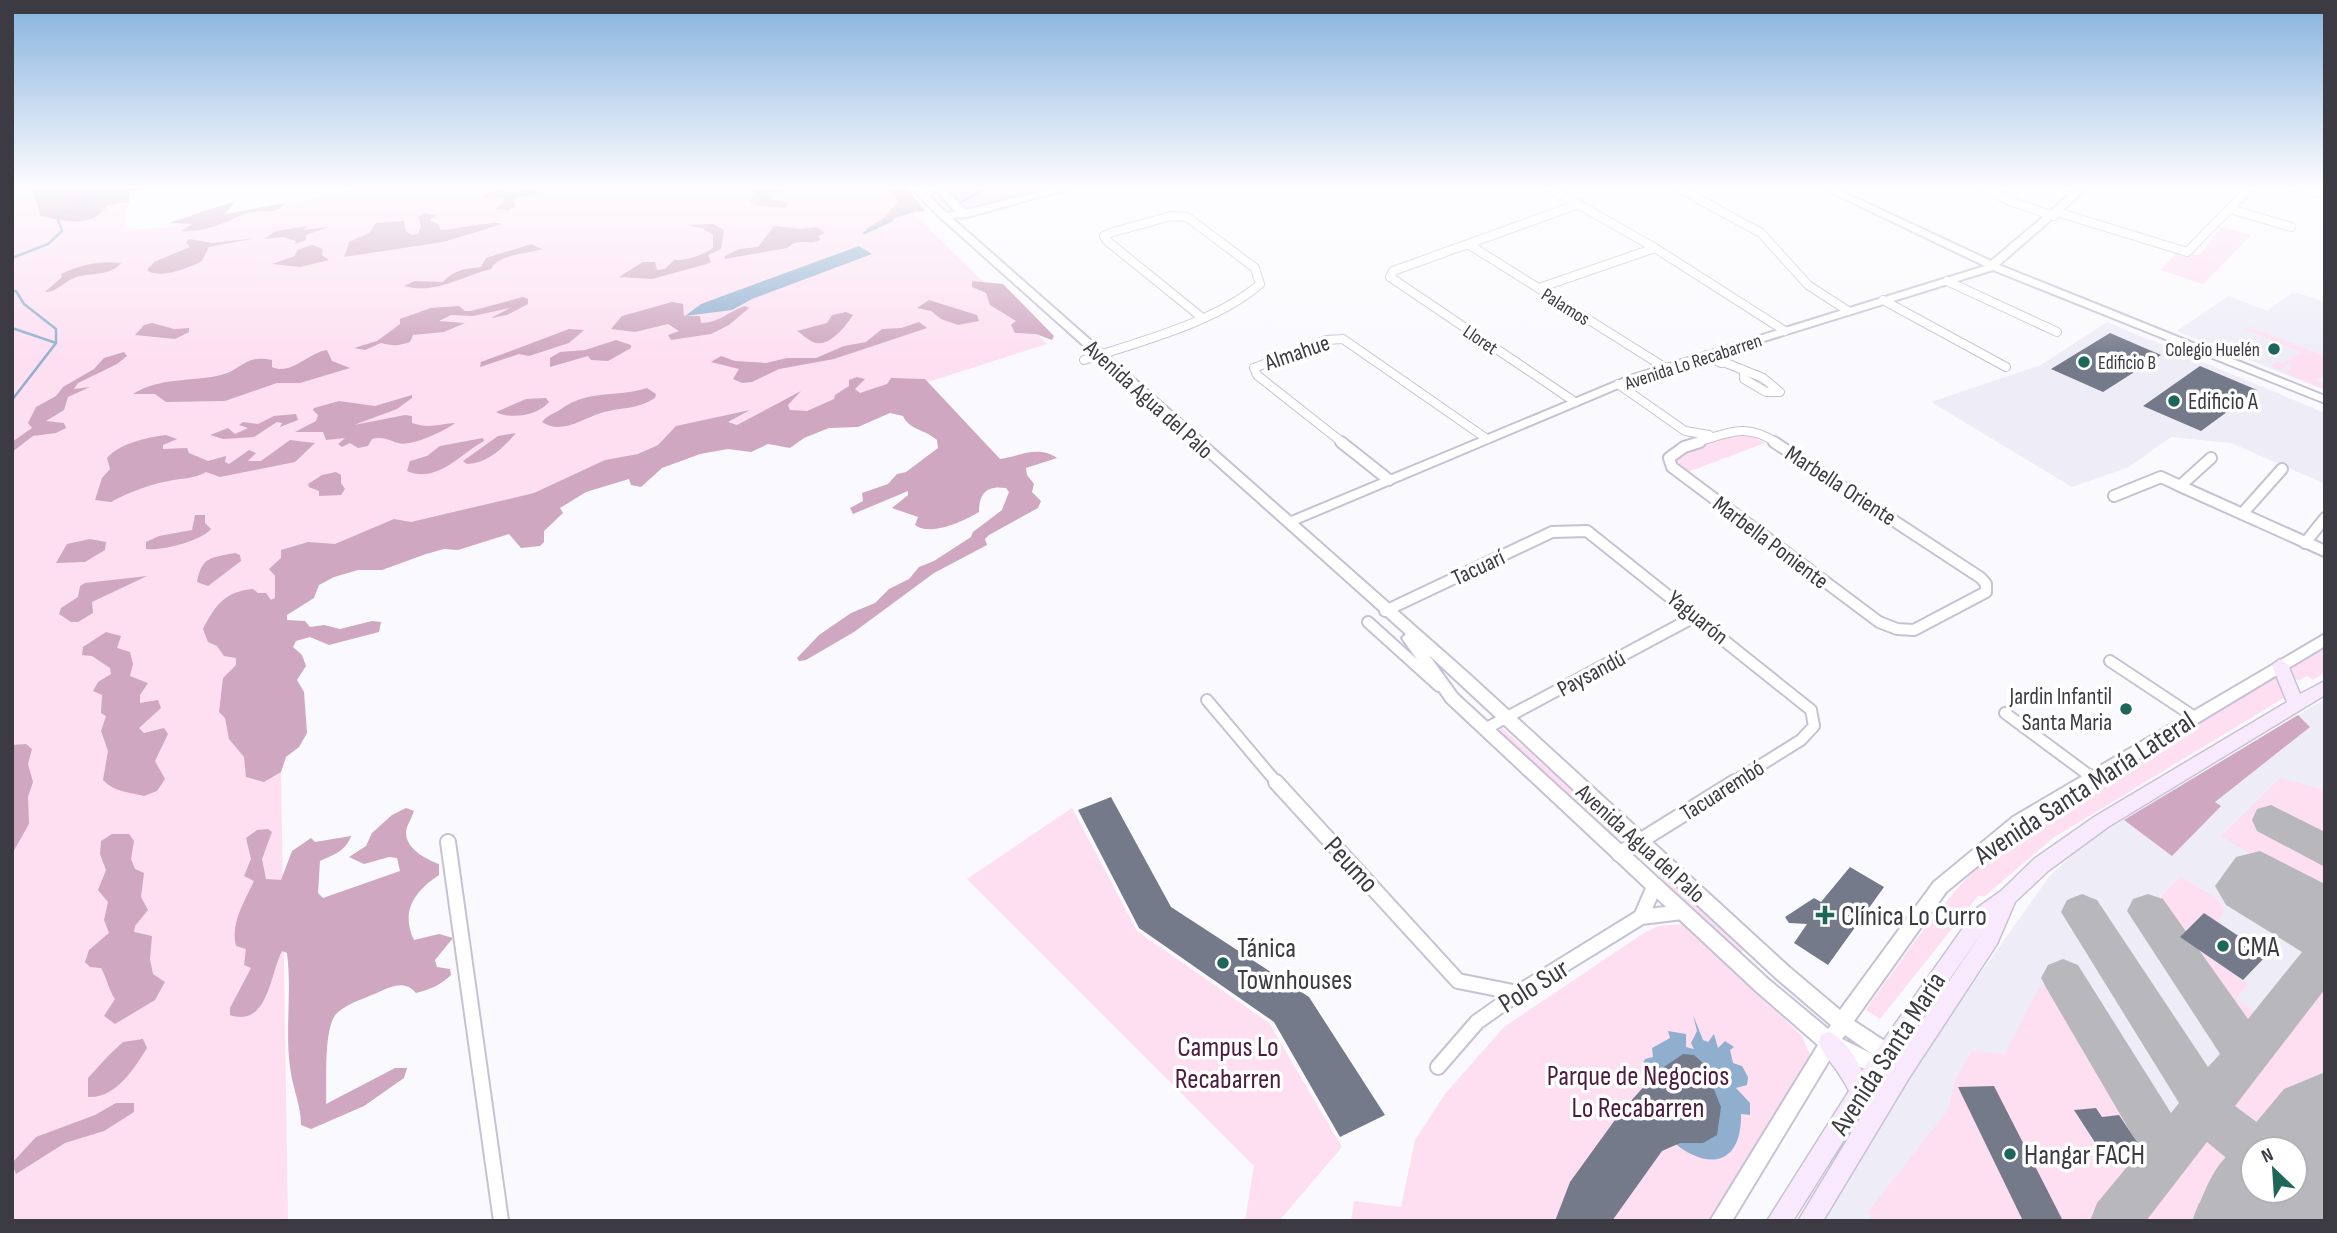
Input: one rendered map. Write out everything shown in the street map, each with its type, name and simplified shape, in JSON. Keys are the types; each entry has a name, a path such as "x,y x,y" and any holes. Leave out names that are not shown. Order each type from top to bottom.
{"main road":[{"path":"2280,665 2296,704"},
{"name":"Avenida Santa María","path":"1779,1221 1860,1090 1984,914 2008,897 2041,864 2090,830 2325,687"},
{"name":"Avenida Santa María","path":"1810,1221 1903,1068 1990,938 2008,897"},
{"path":"1829,1042 1848,1065 1860,1090"}],"street":[{"name":"Avenida Agua del Palo","path":"975,244 1385,611 1464,678 1505,719 1761,953 1881,1059"},
{"path":"1113,244 1200,316"},
{"path":"1084,360 1200,316 1252,292 1260,281 1252,265 1222,244"},
{"name":"Lloret","path":"1468,244 1390,275 1392,280 1575,402"},
{"name":"Palamos","path":"1468,244 1664,367"},
{"path":"1647,244 1785,331"},
{"path":"1771,244 1808,285 1848,311"},
{"path":"1948,244 1994,265 2325,400"},
{"name":"Avenida Lo Recabarren","path":"1287,523 1619,384 1664,367 1994,265 2020,244"},
{"path":"2158,244 2187,252 2195,244"},
{"path":"1539,288 1655,248"},
{"path":"1947,281 2057,332"},
{"path":"1883,300 2006,367"},
{"name":"Almahue","path":"1389,480 1257,375 1254,368 1326,340 1343,339 1486,439"},
{"path":"1719,351 1727,360 1726,363"},
{"path":"1706,355 1744,373"},
{"path":"1619,384 1685,431 1690,439 1684,447"},
{"name":"Marbella Oriente","path":"1684,447 1719,434 1749,430 1772,440 1972,571 1986,584 1986,592 1914,630"},
{"path":"1685,431 1703,435 1719,434"},
{"name":"Marbella Poniente","path":"1684,447 1669,458 1675,471 1879,622 1897,629 1914,630"},
{"path":"2180,486 2211,458"},
{"path":"2242,514 2282,469"},
{"path":"2114,496 2161,477 2325,551"},
{"path":"2305,542 2325,518"},
{"name":"Tacuarí","path":"1385,611 1552,532 1572,529"},
{"name":"Yaguarón","path":"1572,529 1596,536 1804,703 1814,719"},
{"name":"Avenida Agua del Palo","path":"1385,611 1414,642 1452,698"},
{"name":"Paysandú","path":"1485,729 1696,616"},
{"name":"Avenida Agua del Palo","path":"1368,622 1740,965 1829,1042 1903,1068"},
{"name":"Avenida Santa María Lateral","path":"1720,1221 1829,1042 1940,887 2000,835 2090,776 2325,639"},
{"path":"2110,661 2193,716"},
{"name":"Peumo","path":"1207,700 1278,784 1458,981 1518,993"},
{"path":"2006,713 2090,776"},
{"name":"Tacuarembó","path":"1619,854 1801,740 1814,726 1814,719"},
{"path":"449,842 501,1221"},
{"path":"1641,917 1650,883 1668,866"},
{"name":"Polo Sur","path":"1438,1067 1476,1022 1518,993 1641,917 1682,912"},
{"path":"1740,965 1761,953"}],"shaded area":[{"path":"187,244 227,244 209,247 202,261 182,270 159,274 147,270 154,262 190,247"},
{"path":"348,244 433,244 344,257"},
{"path":"531,244 542,249 506,257 491,269 448,284 427,288 404,286 415,281 443,282 456,272 481,267 486,258"},
{"path":"713,244 722,244 721,249 708,255 711,262 707,264 652,279 619,277 643,262 655,262 657,270 665,269 674,260 699,255 713,248"},
{"path":"761,244 795,244 787,248 725,259 725,256 739,249 758,247"},
{"path":"312,245 323,249 322,255 329,260 300,267 272,264 295,256 297,250"},
{"path":"98,263 121,263 111,270 74,278 45,292 62,277 61,274 68,271"},
{"path":"972,281 1003,284 1054,336 1052,340 1036,334 1015,333 1011,325 1016,321 990,305 986,293 972,287"},
{"name":"Colegio Huelén","path":"2298,293 2325,302 2325,390 2177,331 2229,296 2267,311 2291,294"},
{"path":"523,297 528,299 528,304 507,315 491,318 510,308 473,316 451,315 439,321 465,323 444,332 413,335 410,342 402,344 381,343 365,350 354,348 377,341 400,324 400,319 431,308 459,306 465,311 471,311"},
{"path":"929,300 977,315 979,321 958,325 941,319 931,311 917,308"},
{"path":"672,302 683,304 684,316 700,316 701,323 713,321 745,306 749,308 729,325 711,334 671,340 668,335 679,331 668,324 635,332 611,329 622,316"},
{"path":"846,312 853,315 850,320 841,331 823,343 811,341 797,331 827,323 832,315"},
{"path":"919,322 927,328 834,359 779,369 752,382 742,383 733,379 739,369 711,362 721,356 735,361 766,363 787,358 816,358 844,346 866,342 882,329 901,328"},
{"path":"2107,322 2325,413 2325,484 2231,443 2171,437 2129,467 2072,487 1931,402 2041,365"},
{"path":"152,323 174,329 189,328 189,332 175,339 135,335 144,325"},
{"path":"569,329 584,330 569,343 529,356 519,354 480,367 481,362"},
{"path":"616,340 631,345 631,348 608,361 591,360 588,356 550,367 550,358 560,352 585,350"},
{"path":"327,350 332,361 350,368 300,383 277,383 225,401 166,402 155,394 133,394 165,382 221,375 256,359 272,360 272,367 286,368"},
{"path":"124,352 127,356 117,364 78,383 74,389 90,387 68,397 64,410 46,421 64,423 66,428 56,433 33,436 12,452 12,442 32,428 28,423 36,407 94,369 104,358"},
{"path":"857,377 865,379 855,389 860,393 887,384 891,378 925,379 1000,459 1029,452 1043,452 1057,458 1026,468 1027,475 1034,484 1032,492 1041,501 1038,508 989,535 985,539 987,545 934,573 854,632 806,660 799,661 797,658 819,635 851,613 875,603 889,589 909,579 919,567 934,561 971,537 973,532 1002,510 1009,492 1006,488 993,488 985,492 980,500 979,512 938,529 921,528 915,525 918,517 892,508 908,495 908,491 853,514 850,508 863,501 862,493 888,484 897,474 906,472 938,448 937,440 933,437 909,424 903,416 890,413 858,427 829,428 804,438 790,448 768,444 751,452 728,449 700,454 662,468 641,487 631,485 629,479 586,492 560,508 563,513 544,531 544,542 540,546 521,548 509,534 458,550 444,549 426,554 382,570 358,570 334,577 319,585 314,598 287,615 287,620 305,621 310,627 324,625 340,629 372,621 381,622 379,632 329,645 310,637 296,641 293,647 302,655 306,666 297,680 304,692 307,733 299,747 286,757 281,772 264,782 246,777 244,757 229,739 225,718 219,712 223,678 236,665 236,658 224,656 217,646 208,642 203,629 217,606 228,596 253,589 258,593 266,593 271,600 275,598 275,576 269,569 281,558 281,550 308,542 335,544 394,519 411,522 534,493 605,460 638,454 658,445 676,426 750,410 728,422 737,425 801,391 788,405 790,410 807,411 834,399 835,395 849,386 849,380"},
{"path":"647,388 656,394 655,398 642,405 601,413 564,426 549,426 542,422 548,416 582,399"},
{"path":"412,395 412,398 397,409 354,425 405,415 412,416 412,423 424,426 455,423 419,441 404,444 376,438 372,439 368,446 358,448 350,443 342,447 338,444 345,438 326,440 323,432 295,432 316,421 318,415 314,408 339,401 375,406"},
{"path":"546,398 549,402 532,413 509,416 496,412 526,399"},
{"path":"296,414 298,420 280,427 282,423 277,422 254,437 223,439 210,435 228,428 235,434 248,428 239,425 243,422 258,424 274,416"},
{"path":"516,433 488,458 467,464 463,461 498,436"},
{"path":"166,435 177,439 163,445 163,449 187,448 189,453 208,461 226,456 225,462 229,464 249,450 256,453 248,461 261,461 290,440 315,443 295,462 220,477 206,472 133,491 111,502 95,500 102,478 110,469 107,458 112,453 134,442"},
{"path":"483,438 484,441 438,471 418,474 407,471 410,461 427,456 440,446"},
{"path":"336,472 341,475 341,483 345,489 341,495 319,496 319,491 309,487 308,484 322,475"},
{"path":"195,515 205,515 205,523 211,529 181,544 146,549 146,542 159,536 192,530"},
{"path":"90,539 106,542 105,550 85,562 56,563 67,544"},
{"path":"235,553 240,555 241,561 208,586 197,582 205,563"},
{"path":"147,576 92,602 93,613 78,622 71,622 59,614 61,608 78,597 80,586 85,583"},
{"path":"106,632 121,636 117,648 130,652 133,664 130,676 148,683 140,695 140,703 158,700 161,708 139,728 144,733 164,728 168,734 155,761 165,779 157,791 144,796 117,789 103,780 108,751 101,731 106,716 101,713 102,695 93,691 98,682 111,674 110,668 92,656 82,655 83,647"},
{"path":"2325,699 2325,1221 1821,1221 1922,1056 2049,877 2103,832"},
{"path":"2298,715 2310,727 2215,802 2221,806 2172,856 2124,820"},
{"path":"26,744 32,749 28,764 33,782 28,797 29,824 12,854 12,745"},
{"path":"406,808 414,811 406,834 411,846 427,859 439,864 439,875 423,888 412,903 409,911 410,930 414,940 439,934 453,938 435,960 437,967 450,969 451,975 435,987 416,993 400,985 391,987 337,1013 328,1042 326,1104 395,1068 407,1068 404,1078 364,1106 311,1129 301,1125 290,1067 287,953 282,951 260,1007 243,1017 230,1015 230,1008 251,968 244,965 246,949 236,946 235,937 239,912 254,881 244,876 251,859 246,838 257,830 268,829 272,832 262,859 266,879 281,880 292,851 311,838 315,842 351,836 342,849 320,861 318,893 323,898 400,871 397,858 389,857 364,864 349,857 366,846 372,833 392,815"},
{"path":"112,834 129,834 134,841 131,859 135,869 144,873 141,897 148,910 135,926 134,932 152,936 150,959 153,974 165,982 155,1000 115,1024 104,1016 115,999 103,972 101,968 90,967 85,962 89,950 109,933 104,920 108,902 98,890 106,870 100,854 101,841"},
{"path":"143,1039 147,1048 123,1081 107,1093 88,1097 88,1078 109,1055 123,1042"},
{"path":"116,1103 134,1103 134,1112 104,1131 65,1143 16,1174 12,1163 36,1137 95,1115"}],"green space":[{"path":"12,244 945,244 1047,344 286,586 281,772 288,1221 12,1221"},
{"path":"2208,244 2243,244 2203,284 2161,270 2175,254 2199,255"},
{"path":"2249,327 2325,356 2325,375 2316,381 2325,385 2325,389 2284,373 2290,369 2290,361 2281,370 2271,366 2277,362 2282,364 2301,352 2244,329"},
{"path":"1733,434 1753,437 1765,443 1685,473 1677,460 1679,455"},
{"path":"2325,646 2325,672 2313,680 2307,676 2300,680 2291,679 2288,671 2292,665"},
{"path":"2277,675 2284,698 2053,838 1985,896 1978,896 1880,1019 1866,1010 1953,893 2016,832"},
{"path":"1502,728 1621,833 1621,838 1612,838 1497,733"},
{"path":"2280,778 2325,790 2325,899 2221,836"},
{"name":"Campus Lo Recabarren","path":"1072,808 1137,931 1269,1023 1342,1147 1279,1221 1245,1221 1254,1166 967,879"},
{"path":"1666,876 1745,946 1746,950 1736,953 1661,883 1662,877"},
{"path":"2181,877 2216,898 2225,909 2218,922 2204,913 2180,937 2248,984 2236,999 2269,1021 2250,1043 2240,1037 2160,919 2160,900"},
{"name":"Parque de Negocios Lo Recabarren","path":"1684,924 1801,1035 1812,1059 1710,1221 1351,1221 1354,1201 1401,1207 1415,1140 1445,1094 1504,1027 1644,933 1658,926"},
{"path":"2325,965 2325,1112 2308,1135 2242,1135 2211,1112"},
{"path":"2052,977 2060,980 2162,1154 2109,1221 1872,1221 1868,1212 1948,1110 1956,1078 1972,1051 2005,1054 2038,990"},
{"path":"2207,1122 2239,1146 2239,1205 2248,1205 2183,1221 2125,1221"}],"water":[{"path":"859,246 872,254 752,299 732,310 685,316 701,304"},
{"path":"1693,1015 1703,1040 1708,1042 1714,1034 1718,1048 1725,1041 1734,1047 1730,1050 1733,1063 1742,1066 1748,1077 1747,1085 1736,1088 1750,1103 1750,1115 1741,1114 1736,1144 1729,1153 1711,1160 1686,1151 1673,1142 1658,1083 1641,1068 1645,1059 1653,1057 1652,1048 1670,1038 1668,1031 1686,1034 1686,1047 1694,1049 1691,1043 1697,1031"}],"building":[{"name":"Edificio B","path":"2110,333 2161,355 2103,392 2051,369"},
{"name":"Edificio A","path":"2200,366 2257,390 2201,431 2143,406"},
{"name":"Tánica Townhouses","path":"1111,797 1171,907 1309,997 1385,1115 1340,1137 1274,1022 1139,928 1078,810"},
{"name":"Clínica Lo Curro","path":"1850,867 1884,887 1828,965 1794,943 1807,924 1789,923 1785,917 1814,898 1821,902"},
{"name":"CMA","path":"2204,913 2267,955 2243,980 2180,937"},
{"path":"1683,1054 1694,1055 1704,1064 1721,1107 1717,1135 1703,1143 1680,1143 1662,1151 1612,1221 1555,1221 1570,1182 1620,1113 1658,1071"},
{"name":"Hangar FACH","path":"1994,1086 2063,1221 2023,1221 1958,1087"},
{"path":"2096,1108 2102,1117 2119,1115 2137,1142 2098,1147 2074,1110"}],"waterway":[{"path":"12,258 48,244"},
{"path":"12,291 16,291 24,304 56,329 56,343"},
{"path":"12,328 56,343"},
{"path":"12,400 56,343"}],"taxiway":[{"path":"2271,820 2325,851"},
{"path":"2325,905 2260,868 2250,869 2235,886 2240,893 2325,944"},
{"path":"2148,911 2246,1055"},
{"path":"2082,912 2207,1105"},
{"path":"2246,1055 2325,956"},
{"path":"2063,978 2169,1153"},
{"path":"2207,1105 2246,1055"},
{"path":"2169,1153 2207,1105"},
{"path":"2204,1111 2239,1138"},
{"path":"2115,1221 2169,1153"},
{"path":"2217,1221 2262,1210"}],"runway":[{"path":"2309,1150 2325,1129"},
{"path":"2254,1221 2266,1205"}],"place":[{"name":"Colegio Huelén","path":"2274,349"},
{"name":"Edificio B","path":"2084,362"},
{"name":"Edificio A","path":"2174,401"},
{"name":"Jardin Infantil Santa Maria","path":"2126,709"},
{"name":"Clínica Lo Curro","path":"1825,915"},
{"name":"CMA","path":"2223,946"},
{"name":"Tánica Townhouses","path":"1223,963"},
{"name":"Hangar FACH","path":"2010,1154"}]}
